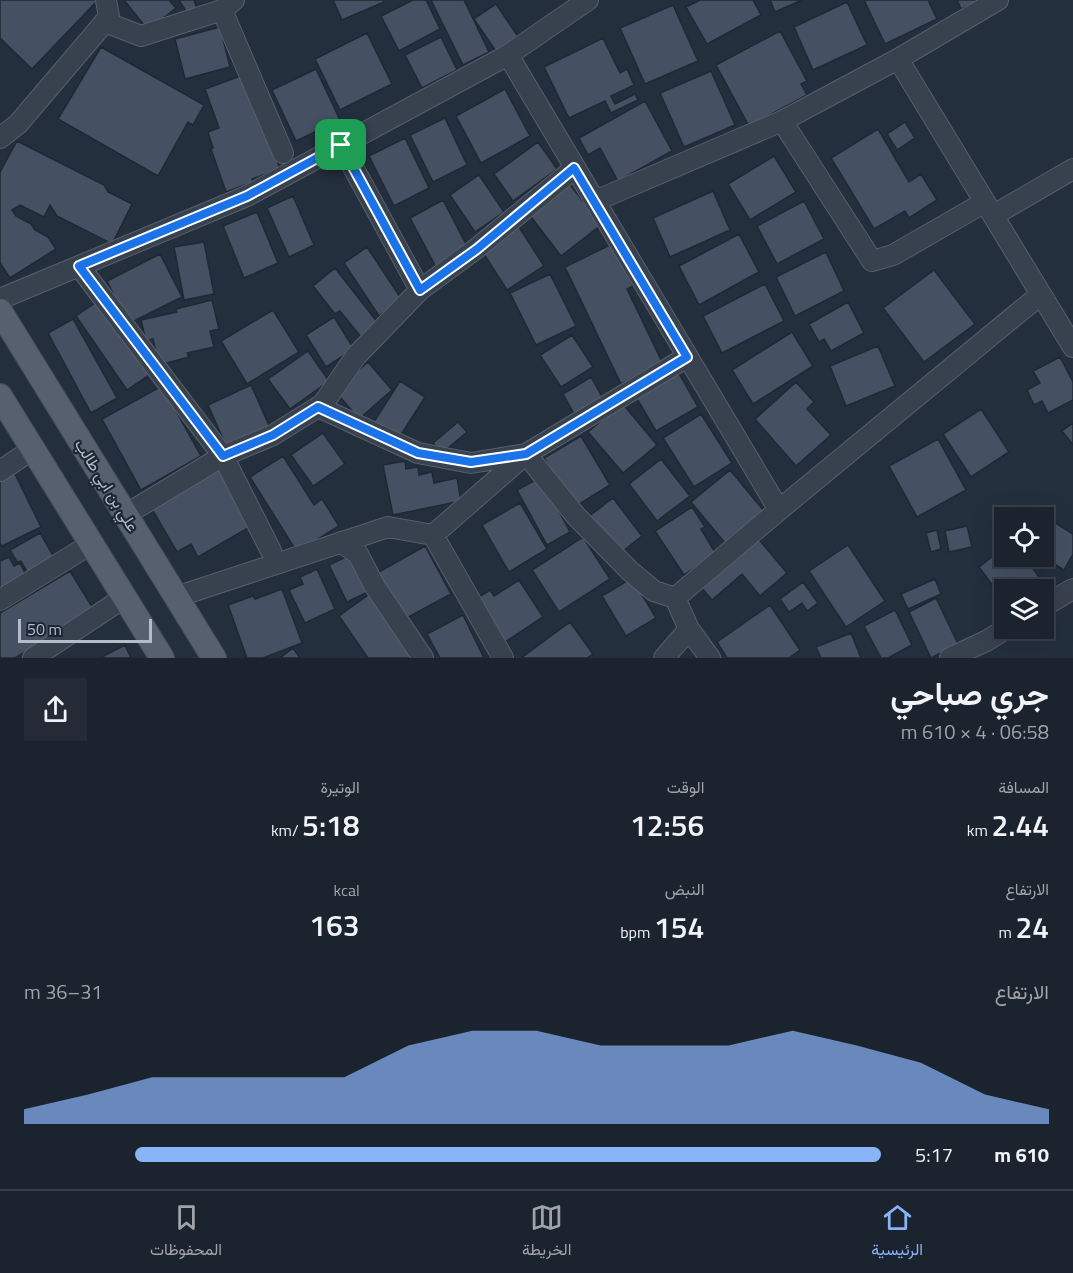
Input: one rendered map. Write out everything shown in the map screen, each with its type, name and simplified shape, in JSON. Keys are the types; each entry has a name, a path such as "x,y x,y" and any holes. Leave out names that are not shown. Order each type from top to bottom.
{"main road":[{"name":"علي بن ابي طالب","path":"0,311 213,658"},
{"path":"0,396 162,658"}],"street":[{"path":"0,138 18,124 110,17 106,0"},
{"path":"0,299 247,196 507,55 588,0"},
{"path":"595,201 782,122 898,59 998,0"},
{"path":"105,22 141,36 228,5 283,153"},
{"path":"507,55 779,510"},
{"path":"898,59 1073,347"},
{"path":"782,122 872,261 893,255 1073,169"},
{"path":"341,145 420,290"},
{"path":"125,515 223,456 273,435 323,404 356,356 420,290 477,249 574,168"},
{"path":"79,266 223,456 272,551"},
{"path":"675,598 1040,295"},
{"path":"432,535 526,454 687,357"},
{"path":"318,407 418,453 471,462 526,454"},
{"path":"0,471 33,449"},
{"path":"526,454 576,516 630,571 654,591 675,598 689,628 710,658"},
{"path":"176,597 388,527 432,535"},
{"path":"432,535 502,658"},
{"path":"342,542 358,554 374,585 423,658"},
{"path":"0,600 91,544"},
{"path":"1054,600 1073,589"},
{"path":"33,658 125,597"},
{"path":"664,658 689,628"},
{"path":"950,658 979,653 995,639"}],"building":[{"path":"0,0 98,0 32,69 0,38"},
{"path":"124,0 169,0 176,8 148,30"},
{"path":"179,0 194,0 198,12 189,16"},
{"path":"333,0 383,0 384,2 342,20"},
{"path":"413,0 426,0 440,29 399,51 381,16"},
{"path":"431,0 464,0 489,52 463,65"},
{"path":"700,0 753,0 761,15 707,44 686,7"},
{"path":"770,0 802,0 775,12"},
{"path":"864,0 928,0 937,19 885,44"},
{"path":"957,0 982,0 961,9"},
{"path":"847,2 867,45 813,70 794,27"},
{"path":"496,4 519,38 497,53 474,19"},
{"path":"673,5 698,61 645,84 620,28"},
{"path":"220,27 230,67 185,79 175,39"},
{"path":"780,31 807,81 801,84 807,95 749,126 716,65"},
{"path":"367,33 392,84 340,110 315,59"},
{"path":"441,37 457,70 422,88 405,55"},
{"path":"603,38 620,73 627,69 634,85 611,96 615,104 635,94 638,100 611,113 605,101 569,118 544,67"},
{"path":"101,47 204,105 193,125 188,122 158,176 58,119"},
{"path":"316,69 340,120 296,141 272,90"},
{"path":"711,71 735,125 684,147 660,93"},
{"path":"246,74 280,169 226,192 211,149 213,148 208,132 219,128 205,89"},
{"path":"505,89 530,136 481,163 456,116"},
{"path":"645,101 672,151 618,181 600,148 588,155 579,138"},
{"path":"445,118 467,165 433,182 410,135"},
{"path":"905,122 915,138 897,150 887,134"},
{"path":"878,129 909,182 921,174 937,200 909,218 905,211 874,229 831,158"},
{"path":"405,138 429,188 394,206 369,156"},
{"path":"17,141 104,185 108,192 132,204 112,244 57,216 50,205 44,217 20,205 12,210 16,216 48,237 56,249 10,278 0,263 0,172"},
{"path":"538,142 557,169 513,201 494,174"},
{"path":"774,156 796,192 750,220 728,184"},
{"path":"479,175 504,212 475,232 450,195"},
{"path":"568,182 601,225 561,256 528,213"},
{"path":"713,191 730,230 670,257 653,218"},
{"path":"293,196 314,245 289,257 267,208"},
{"path":"443,200 469,250 436,267 410,218"},
{"path":"804,201 824,239 777,264 757,226"},
{"path":"257,212 278,263 244,278 223,226"},
{"path":"519,227 544,266 507,290 482,251"},
{"path":"739,234 759,272 699,305 679,266"},
{"path":"204,242 214,294 184,300 174,247"},
{"path":"612,244 633,286 627,289 663,364 621,384 565,267"},
{"path":"367,247 402,300 379,316 344,263"},
{"path":"826,252 844,291 795,316 776,277"},
{"path":"160,254 182,297 128,324 107,281"},
{"path":"335,268 378,323 361,337 340,311 335,314 313,286"},
{"path":"934,270 975,324 924,362 883,308"},
{"path":"550,274 576,326 536,345 510,293"},
{"path":"765,284 784,321 722,353 703,316"},
{"path":"212,300 219,329 210,331 214,347 187,353 189,357 159,365 153,339 146,341 141,320 177,312 176,309"},
{"path":"98,301 149,375 127,390 76,316"},
{"path":"848,302 864,333 831,351 824,339 819,342 809,324"},
{"path":"273,310 299,352 247,384 221,341"},
{"path":"334,317 354,349 326,367 306,335"},
{"path":"73,319 117,398 91,413 48,333"},
{"path":"792,332 813,366 753,404 732,370"},
{"path":"572,335 593,367 561,387 540,355"},
{"path":"878,346 895,386 846,406 830,366"},
{"path":"308,351 329,381 290,409 268,379"},
{"path":"1060,357 1073,382 1073,400 1048,413 1042,401 1034,405 1027,390 1040,383 1033,371"},
{"path":"368,362 392,390 359,419 335,391"},
{"path":"678,372 698,407 656,431 636,397"},
{"path":"591,377 605,402 577,419 563,394"},
{"path":"400,381 425,397 397,441 372,425"},
{"path":"796,382 814,402 807,409 831,435 796,466 755,419"},
{"path":"251,385 271,430 228,450 208,405"},
{"path":"162,386 201,456 141,490 102,419"},
{"path":"622,403 657,445 623,473 588,432"},
{"path":"981,409 1009,452 971,477 943,434"},
{"path":"701,414 732,463 694,487 663,438"},
{"path":"458,422 467,432 442,453 433,443"},
{"path":"1073,423 1073,445 1062,431"},
{"path":"323,433 345,464 313,486 291,455"},
{"path":"581,436 610,485 573,508 544,458"},
{"path":"938,439 966,490 917,517 889,466"},
{"path":"283,456 314,505 322,499 339,526 297,552 250,477"},
{"path":"661,459 690,496 657,521 629,484"},
{"path":"405,461 406,469 418,467 419,475 432,472 434,483 457,478 461,501 393,515 383,465"},
{"path":"223,468 255,524 198,557 191,544 177,552 152,509"},
{"path":"730,470 764,511 725,543 691,502"},
{"path":"14,472 41,527 2,546 0,543 0,479"},
{"path":"541,477 570,532 547,545 517,490"},
{"path":"613,498 642,536 618,555 588,517"},
{"path":"520,503 547,549 509,572 482,525"},
{"path":"692,507 705,527 701,529 716,554 684,575 655,531"},
{"path":"1054,522 1073,534 1073,554 1064,570 1054,564"},
{"path":"967,526 972,547 949,552 945,531"},
{"path":"937,530 941,549 931,552 926,533"},
{"path":"40,533 56,561 29,575 21,561 17,562 10,550"},
{"path":"756,536 787,573 760,596 742,574 712,600 699,585"},
{"path":"583,537 610,579 559,612 532,570"},
{"path":"848,545 885,601 846,627 809,571"},
{"path":"425,546 451,594 403,620 377,573"},
{"path":"352,554 370,591 347,602 329,565"},
{"path":"994,555 994,567 1032,567 1040,579 994,579 994,587 979,567"},
{"path":"9,557 14,566 20,563 27,577 0,592 0,561"},
{"path":"317,569 335,609 305,623 289,590 303,584 300,577"},
{"path":"70,571 94,610 15,658 0,658 0,613"},
{"path":"632,578 656,618 626,636 602,596"},
{"path":"935,579 941,594 908,609 901,594"},
{"path":"519,580 543,617 502,644 474,600 490,590 494,596"},
{"path":"803,582 818,603 807,611 802,603 789,612 780,599"},
{"path":"282,589 302,643 263,658 247,658 228,605 253,596 255,599"},
{"path":"371,593 415,658 368,658 339,616"},
{"path":"936,598 958,644 931,658 909,612"},
{"path":"770,605 800,650 789,658 727,658 717,642"},
{"path":"895,610 912,645 888,658 881,658 864,626"},
{"path":"463,615 484,658 440,658 427,634"},
{"path":"570,622 593,654 587,658 521,658"},
{"path":"851,633 861,658 821,658 816,647"},
{"path":"125,645 131,658 100,658"},
{"path":"293,648 300,658 280,658"}],"route":[{"path":"341,145 420,290 477,249 574,168 687,357 526,454 471,462 418,453 383,439 318,407 273,435 223,456 79,266 247,196 341,145"}]}
